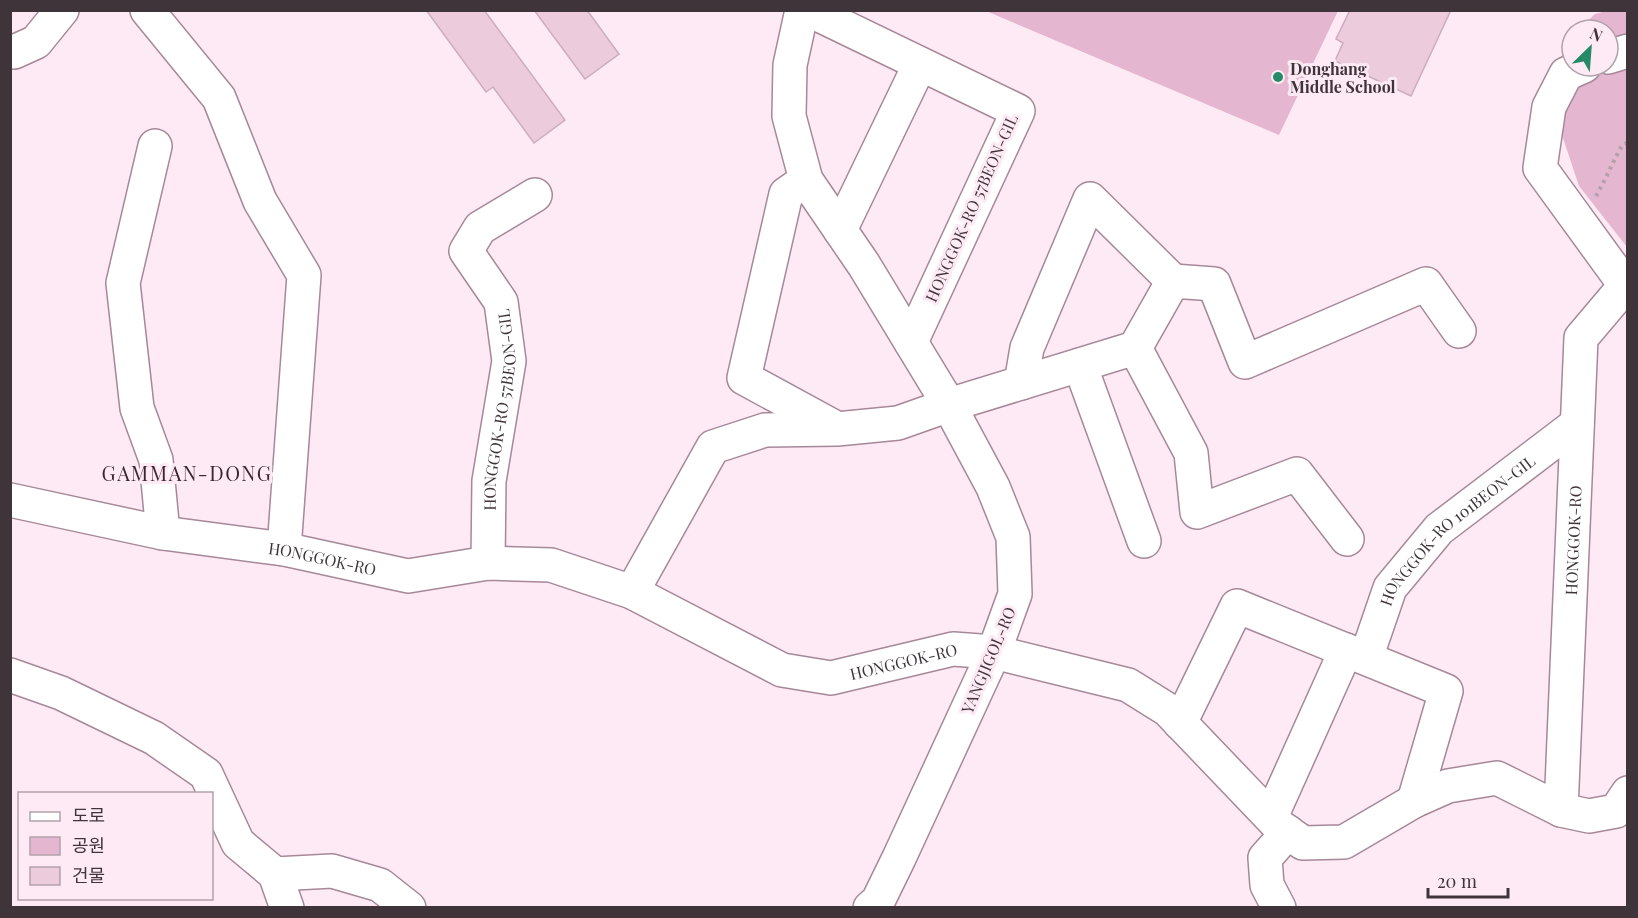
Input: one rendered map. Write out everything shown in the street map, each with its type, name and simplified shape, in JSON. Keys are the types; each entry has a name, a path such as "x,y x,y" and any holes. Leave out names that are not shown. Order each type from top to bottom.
{"street":[{"path":"10,52 36,42 62,10"},
{"path":"147,10 219,98 260,201 304,275 285,549"},
{"name":"YANGJIGOL-RO","path":"802,10 790,65 789,116 806,180 864,265 949,405 993,487 1013,537 1015,594 994,652 899,858 878,901 870,908"},
{"path":"809,10 920,64 840,230"},
{"name":"HONGGOK-RO 57BEON-GIL","path":"911,342 1018,111 920,64"},
{"name":"HONGGOK-RO","path":"1561,810 1581,338 1626,287 1540,168 1549,107 1564,78"},
{"path":"155,146 123,283 137,408 156,460 163,533"},
{"path":"806,180 786,194 744,378 837,429"},
{"name":"HONGGOK-RO 57BEON-GIL","path":"488,563 489,481 509,361 501,302 466,251 480,228 535,195"},
{"path":"1021,383 1027,348 1090,199 1173,280 1214,284 1245,362 1425,284 1459,331"},
{"path":"632,592 713,447 765,430 837,429 898,423 1135,348 1173,280"},
{"path":"1135,348 1191,453 1197,512 1298,474 1347,539"},
{"path":"1080,365 1144,542"},
{"name":"HONGGOK-RO 101BEON-GIL","path":"1280,908 1267,885 1265,858 1356,654 1390,588 1439,529 1577,424"},
{"name":"HONGGOK-RO","path":"10,500 163,533 285,549 408,576 488,563 551,565 632,592 782,670 831,678 953,649 994,652 1128,685 1168,710 1280,824 1303,843 1344,842 1414,801 1448,786 1497,778 1561,810 1589,816 1624,810"},
{"path":"1180,723 1237,606 1446,691 1414,801"},
{"path":"10,675 61,693 154,738 206,774 238,843 275,874 286,908"},
{"path":"275,874 332,871 380,885 410,908"}],"path":[{"path":"1579,222 1602,186 1612,161 1623,144 1628,143"}],"green space":[{"path":"986,11 1338,11 1279,135"},
{"path":"1606,11 1627,11 1627,247 1579,186 1557,120 1560,78 1620,78 1620,18 1591,18 1595,14"}],"building":[{"path":"426,10 484,10 565,120 534,143 493,87 486,92"},
{"path":"534,10 587,10 619,54 585,79"},
{"path":"1350,10 1451,10 1411,96 1335,61 1343,43 1336,39"}],"place":[{"name":"Donghang Middle School","path":"1278,77"}],"district":[{"name":"GAMMAN-DONG","path":"187,472"}]}
